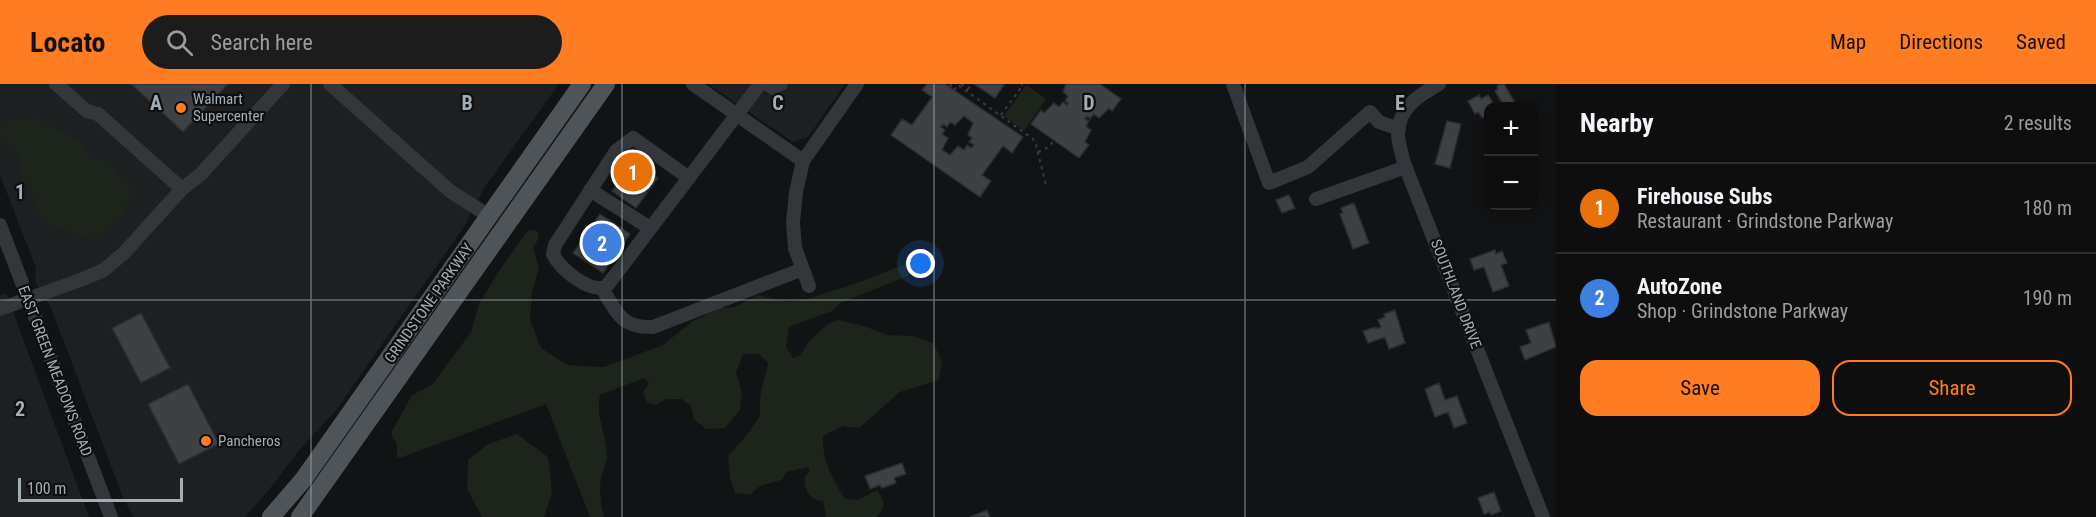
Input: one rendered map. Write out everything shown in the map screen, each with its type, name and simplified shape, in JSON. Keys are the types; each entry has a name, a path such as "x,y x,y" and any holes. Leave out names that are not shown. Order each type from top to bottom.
{"main road":[{"name":"GRINDSTONE PARKWAY","path":"271,517 303,480 582,84"},
{"name":"GRINDSTONE PARKWAY","path":"300,517 606,84"}],"street":[{"path":"56,84 87,111 98,114 182,189"},
{"path":"0,309 104,270 124,253 182,189 201,174 283,84"},
{"path":"330,84 450,191 489,216"},
{"path":"693,84 803,161"},
{"path":"689,178 633,138 616,151 555,245 553,254 561,267 574,277 596,288 606,286 689,178 760,84"},
{"path":"767,84 773,88 781,84"},
{"path":"809,286 795,248 793,222 796,192 803,161 856,84"},
{"path":"1233,84 1269,183 1308,166 1370,112 1379,122 1399,129 1407,107 1418,95 1439,84"},
{"name":"SOUTHLAND DRIVE","path":"1399,129 1398,134 1406,167 1543,517"},
{"path":"1316,200 1406,167"},
{"path":"590,190 650,228"},
{"name":"EAST GREEN MEADOWS ROAD","path":"0,225 111,517"},
{"path":"602,288 618,316 636,327 653,327 803,269"}],"path":[{"path":"961,84 980,101 1032,139 1038,152 1046,185"},
{"path":"967,90 972,84"},
{"path":"1001,123 1002,117 1023,86 1021,84"},
{"path":"954,90 958,86 967,90"},
{"path":"977,106 980,101"},
{"path":"1038,152 1049,147 1054,140"}],"shaded area":[{"path":"0,84 559,84 484,188 464,227 334,413 301,448 245,517 134,517 124,500 51,308 35,281 36,268 0,175"},
{"path":"708,84 845,84 808,137 793,142"},
{"path":"1026,85 1046,99 1024,131 1004,116"},
{"path":"41,119 78,140 91,159 106,160 131,187 125,211 96,240 50,225 36,210 32,192 22,176 18,153 0,134 0,124 8,120"},
{"path":"528,230 537,231 539,238 533,248 539,267 532,292 530,320 541,348 567,365 604,367 663,345 693,321 720,308 735,307 757,295 790,302 810,298 863,281 925,256 930,267 840,303 832,311 789,327 786,347 793,358 800,356 809,341 828,324 838,320 864,326 887,335 913,336 933,343 942,361 939,380 900,392 859,428 843,426 823,436 826,461 845,499 858,500 877,490 882,497 883,504 877,517 826,517 823,501 814,499 806,489 805,476 810,471 808,467 787,472 781,480 760,486 750,495 735,493 730,477 728,456 760,416 761,395 768,363 759,354 743,354 736,373 742,392 740,410 725,428 706,429 694,419 691,406 682,399 666,399 656,405 647,402 643,392 649,383 644,378 600,395 599,410 607,456 600,484 604,517 590,517 546,404 397,459 397,445 391,433 412,395 432,385 471,332 479,304"},
{"path":"6,293 89,517 0,517 0,295"},
{"path":"517,434 548,457 552,493 544,517 482,517 467,489 468,460 488,444"}],"building":[{"name":"Walmart Supercenter","path":"131,84 228,84 183,132"},
{"path":"927,84 945,84 1023,137 1012,153 1003,146 982,175 991,181 980,197 891,135 902,119 912,125 932,97 922,90","holes":["964,116 973,123 968,135 972,138 969,142 974,145 971,148 967,145 964,150 958,146 950,155 942,150 948,138 942,134 945,130 941,127 943,124 947,127 950,122 955,125"]},
{"path":"974,84 1002,84 1004,85 995,98"},
{"path":"1066,84 1100,84 1121,99 1112,111 1109,108 1099,118 1094,114 1090,119 1087,116 1085,119 1089,121 1086,126 1091,130 1085,142 1089,145 1079,158 1031,124 1041,110 1044,113 1054,103 1059,107 1063,102 1067,105 1065,101 1068,96 1063,92"},
{"path":"1504,84 1515,102 1502,102 1495,91 1498,89 1497,86"},
{"path":"1479,95 1481,99 1488,95 1492,102 1484,102 1484,117 1482,118 1478,112 1475,114 1468,101"},
{"path":"1447,121 1461,124 1450,168 1435,164"},
{"path":"634,161 658,178 636,208 612,191"},
{"path":"1289,195 1295,208 1282,213 1276,200"},
{"path":"1354,203 1369,243 1353,249 1340,214 1343,213 1341,208"},
{"path":"600,214 630,234 603,273 573,253"},
{"path":"1495,250 1496,254 1502,251 1507,263 1501,265 1509,286 1493,292 1484,267 1474,270 1470,259"},
{"path":"1395,310 1405,343 1389,349 1385,337 1368,343 1363,331 1381,327 1378,320 1385,317 1384,314"},
{"path":"141,313 170,368 141,383 112,328"},
{"path":"1549,322 1556,347 1525,360 1520,347 1531,343 1526,330"},
{"path":"1439,383 1445,400 1457,396 1467,423 1454,428 1448,412 1435,417 1425,389"},
{"path":"188,384 219,444 179,464 148,404"},
{"path":"902,463 906,474 894,478 896,483 870,489 865,476"},
{"path":"1494,492 1501,511 1491,515 1490,512 1484,514 1478,498"},
{"path":"987,510 990,517 970,517"}],"place":[{"name":"Walmart Supercenter","path":"181,108"},
{"name":"Firehouse Subs","path":"633,172"},
{"name":"AutoZone","path":"602,243"},
{"name":"Pancheros","path":"206,441"}]}
